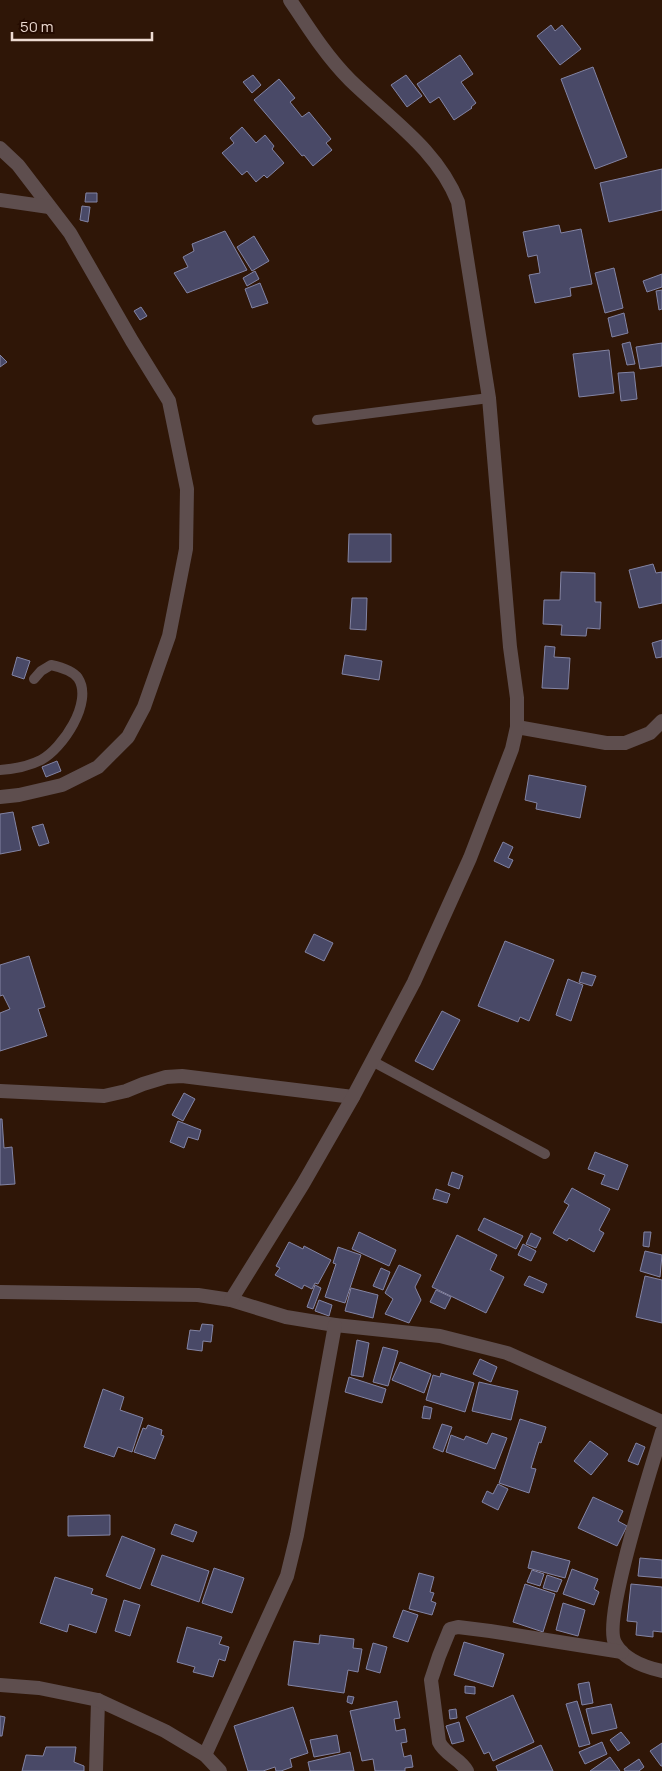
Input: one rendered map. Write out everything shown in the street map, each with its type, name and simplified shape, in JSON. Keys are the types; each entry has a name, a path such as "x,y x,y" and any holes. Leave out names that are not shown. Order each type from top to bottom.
{"street":[{"path":"231,1300 303,1184 414,982 470,858 512,749 516,727 517,698 510,648 489,398 458,202 450,183 437,163 348,78 322,47 290,0"},
{"path":"0,148 18,165 70,233 132,342 169,401 187,489 186,548 169,636 144,707 128,738 98,767 62,785 19,795 0,797"},
{"path":"0,200 50,207"},
{"path":"516,727 606,743 625,743 650,733 662,721"},
{"path":"0,1091 104,1096 126,1091 166,1077 182,1076 352,1097"},
{"path":"0,1292 198,1295 231,1300 286,1317 335,1325 440,1336 507,1353 662,1422"},
{"path":"205,1755 287,1576 297,1535 335,1325"},
{"path":"662,1432 622,1571 613,1614 612,1632 614,1641 622,1652 640,1665 662,1671"},
{"path":"467,1771 463,1763 442,1749 439,1742 432,1689 431,1680 450,1629 458,1627 474,1629 622,1652"},
{"path":"0,1685 39,1688 98,1700 165,1731 205,1755 220,1771"},
{"path":"96,1771 98,1700"}],"lane":[{"path":"316,420 489,398"},
{"path":"0,770 22,768 43,759 72,728 80,707 83,690 78,677 62,667 51,665 41,671 34,679"},
{"path":"372,1061 546,1154"}],"building":[{"path":"551,25 555,31 562,25 581,49 560,65 537,36"},
{"path":"460,55 473,74 461,82 476,103 472,108 454,120 439,97 430,103 417,84"},
{"path":"593,67 627,157 595,169 561,79"},
{"path":"253,75 261,85 252,93 243,82"},
{"path":"406,75 422,96 407,107 391,85"},
{"path":"279,79 295,98 290,102 302,117 309,112 331,139 326,143 332,150 313,166 304,155 302,156 254,100"},
{"path":"242,127 256,143 265,135 274,146 272,149 284,163 267,178 264,175 256,182 247,171 242,175 222,153 234,143 230,138"},
{"path":"662,169 662,210 609,222 600,183"},
{"path":"86,193 97,193 97,202 85,202"},
{"path":"82,206 90,207 88,222 80,220"},
{"path":"559,225 561,233 581,229 592,284 570,288 571,296 535,303 529,275 540,273 537,255 528,257 523,232"},
{"path":"225,231 247,270 187,293 174,273 188,267 183,257 194,251 192,244"},
{"path":"254,236 269,261 252,271 237,247"},
{"path":"614,268 623,308 605,313 595,273"},
{"path":"255,271 259,279 247,286 243,278"},
{"path":"662,274 662,287 647,292 643,281"},
{"path":"260,283 268,303 252,308 245,289"},
{"path":"662,290 662,309 659,310 656,291"},
{"path":"141,307 147,316 140,320 134,311"},
{"path":"624,313 628,333 612,337 608,318"},
{"path":"630,342 635,364 627,365 622,344"},
{"path":"662,343 662,366 640,369 636,347"},
{"path":"609,350 614,393 579,397 573,354"},
{"path":"0,355 7,362 0,367"},
{"path":"634,372 637,399 621,401 618,373"},
{"path":"349,534 391,534 391,562 348,562"},
{"path":"653,564 656,573 662,572 662,603 639,608 629,570"},
{"path":"561,572 595,573 595,602 601,602 600,629 587,628 586,636 561,635 562,625 543,624 544,600 560,600"},
{"path":"352,598 367,598 366,630 350,629"},
{"path":"662,640 662,657 656,658 652,643"},
{"path":"545,646 555,647 554,657 570,658 568,689 542,688"},
{"path":"345,655 382,661 379,680 342,674"},
{"path":"17,657 30,661 24,679 12,675"},
{"path":"57,761 61,771 46,777 42,767"},
{"path":"529,775 586,786 580,818 536,809 537,803 525,800"},
{"path":"13,812 21,850 0,854 0,814"},
{"path":"43,824 49,843 39,846 32,827"},
{"path":"503,842 513,847 508,858 513,860 509,868 494,861"},
{"path":"314,934 333,943 324,961 305,952"},
{"path":"505,941 554,960 529,1021 520,1017 518,1022 478,1006"},
{"path":"29,956 45,1007 38,1009 47,1036 0,1051 0,1013 10,1009 3,995 0,996 0,965"},
{"path":"582,972 596,976 592,986 579,982"},
{"path":"568,979 583,985 571,1021 556,1015"},
{"path":"442,1011 460,1020 433,1070 415,1061"},
{"path":"184,1093 195,1099 183,1121 172,1115"},
{"path":"0,1119 2,1119 4,1148 12,1147 15,1184 0,1185"},
{"path":"178,1121 201,1130 198,1140 188,1137 184,1148 170,1142"},
{"path":"595,1152 628,1165 618,1190 601,1184 605,1175 588,1169"},
{"path":"452,1172 463,1176 459,1189 448,1185"},
{"path":"572,1188 610,1209 599,1230 604,1233 594,1252 569,1238 567,1241 553,1233 569,1205 564,1202"},
{"path":"436,1189 450,1194 447,1203 433,1199"},
{"path":"484,1218 523,1236 516,1249 478,1230"},
{"path":"359,1232 396,1250 389,1266 352,1249"},
{"path":"644,1232 651,1232 649,1247 643,1246"},
{"path":"531,1233 541,1238 536,1248 526,1244"},
{"path":"457,1235 497,1255 490,1270 504,1277 486,1313 432,1287"},
{"path":"289,1242 303,1249 304,1246 331,1260 318,1284 315,1283 312,1289 304,1285 302,1289 275,1275 280,1268 276,1266"},
{"path":"523,1244 536,1251 531,1261 518,1255"},
{"path":"338,1247 361,1255 345,1303 325,1297 336,1264 333,1263"},
{"path":"645,1251 662,1255 660,1277 640,1271"},
{"path":"399,1265 421,1275 415,1287 421,1300 409,1323 385,1314 393,1299 385,1293"},
{"path":"381,1268 390,1272 383,1290 373,1286"},
{"path":"529,1276 547,1284 543,1293 524,1285"},
{"path":"645,1276 662,1280 662,1323 636,1317"},
{"path":"315,1285 321,1288 313,1309 307,1307"},
{"path":"351,1288 378,1295 373,1318 345,1311"},
{"path":"436,1290 451,1297 445,1309 430,1302"},
{"path":"319,1300 332,1305 329,1316 315,1311"},
{"path":"202,1324 213,1325 211,1342 203,1341 202,1351 187,1349 190,1330 200,1331"},
{"path":"357,1340 369,1343 363,1377 351,1375"},
{"path":"383,1347 398,1351 388,1386 373,1382"},
{"path":"480,1359 497,1367 491,1382 473,1374"},
{"path":"400,1362 431,1374 424,1393 392,1380"},
{"path":"441,1373 474,1383 465,1412 426,1400 433,1375 440,1377"},
{"path":"349,1377 386,1389 382,1403 345,1392"},
{"path":"479,1382 518,1391 511,1420 472,1411"},
{"path":"103,1389 124,1397 120,1410 143,1418 132,1452 118,1447 114,1457 84,1447"},
{"path":"424,1406 432,1408 430,1419 422,1418"},
{"path":"520,1419 546,1427 531,1468 536,1469 529,1493 499,1483"},
{"path":"442,1424 452,1427 443,1452 433,1448"},
{"path":"148,1425 162,1430 161,1435 164,1436 155,1459 134,1452 143,1428 146,1429"},
{"path":"492,1433 507,1438 495,1469 446,1452 451,1435 464,1440 466,1436 487,1444"},
{"path":"590,1441 608,1454 591,1475 574,1461"},
{"path":"636,1443 645,1447 638,1465 628,1461"},
{"path":"498,1484 508,1489 498,1510 482,1502 487,1491 493,1494"},
{"path":"593,1497 623,1511 618,1521 627,1526 617,1546 578,1528"},
{"path":"110,1515 110,1535 68,1536 68,1516"},
{"path":"175,1524 197,1532 193,1542 171,1534"},
{"path":"122,1536 155,1549 140,1589 106,1576"},
{"path":"532,1551 570,1561 565,1578 528,1568"},
{"path":"162,1555 209,1571 199,1602 151,1585"},
{"path":"640,1558 662,1560 662,1578 638,1576"},
{"path":"214,1568 244,1578 232,1613 202,1603"},
{"path":"572,1569 598,1579 594,1589 599,1592 594,1605 563,1594"},
{"path":"532,1570 544,1574 540,1586 527,1582"},
{"path":"419,1573 434,1577 430,1592 434,1593 431,1601 436,1603 432,1615 409,1609"},
{"path":"547,1575 562,1580 557,1592 543,1588"},
{"path":"55,1577 93,1589 91,1594 107,1599 96,1633 69,1624 67,1632 40,1623"},
{"path":"525,1584 555,1594 543,1632 513,1622"},
{"path":"631,1584 662,1587 662,1632 653,1631 653,1637 636,1635 637,1622 627,1621"},
{"path":"124,1600 140,1605 130,1636 115,1631"},
{"path":"563,1603 585,1610 578,1636 556,1630"},
{"path":"403,1610 418,1615 408,1642 393,1637"},
{"path":"187,1627 222,1637 219,1644 229,1647 225,1661 219,1659 213,1677 193,1672 195,1667 177,1662"},
{"path":"320,1635 354,1639 353,1648 362,1649 358,1672 348,1670 344,1693 288,1685 294,1641 319,1644"},
{"path":"464,1642 504,1654 493,1687 454,1675"},
{"path":"373,1643 387,1647 380,1673 366,1669"},
{"path":"589,1682 593,1703 582,1705 578,1684"},
{"path":"465,1686 475,1687 475,1694 465,1693"},
{"path":"513,1695 534,1742 493,1761 489,1752 484,1754 466,1717"},
{"path":"348,1696 354,1697 352,1704 347,1702"},
{"path":"397,1701 400,1718 394,1719 396,1731 405,1729 407,1742 401,1743 404,1757 411,1755 413,1767 405,1768 405,1771 375,1771 373,1759 362,1761 350,1711"},
{"path":"577,1701 590,1744 579,1747 566,1704"},
{"path":"611,1704 617,1728 592,1734 586,1709"},
{"path":"293,1707 308,1753 290,1759 292,1767 281,1771 276,1771 275,1767 263,1771 248,1771 234,1726"},
{"path":"456,1709 457,1718 450,1719 449,1710"},
{"path":"0,1716 5,1717 2,1736 0,1736"},
{"path":"459,1722 464,1741 452,1744 446,1726"},
{"path":"621,1732 630,1743 618,1751 610,1740"},
{"path":"337,1735 340,1752 314,1757 310,1740"},
{"path":"602,1742 607,1754 585,1764 579,1752"},
{"path":"662,1743 662,1766 661,1766 650,1751"},
{"path":"541,1745 553,1771 498,1771 496,1766"},
{"path":"46,1747 76,1747 74,1762 84,1766 84,1771 22,1771 26,1755 43,1756"},
{"path":"350,1752 354,1771 310,1771 308,1762"},
{"path":"610,1757 620,1771 590,1771"},
{"path":"639,1759 644,1767 639,1771 625,1771 624,1769"}]}
